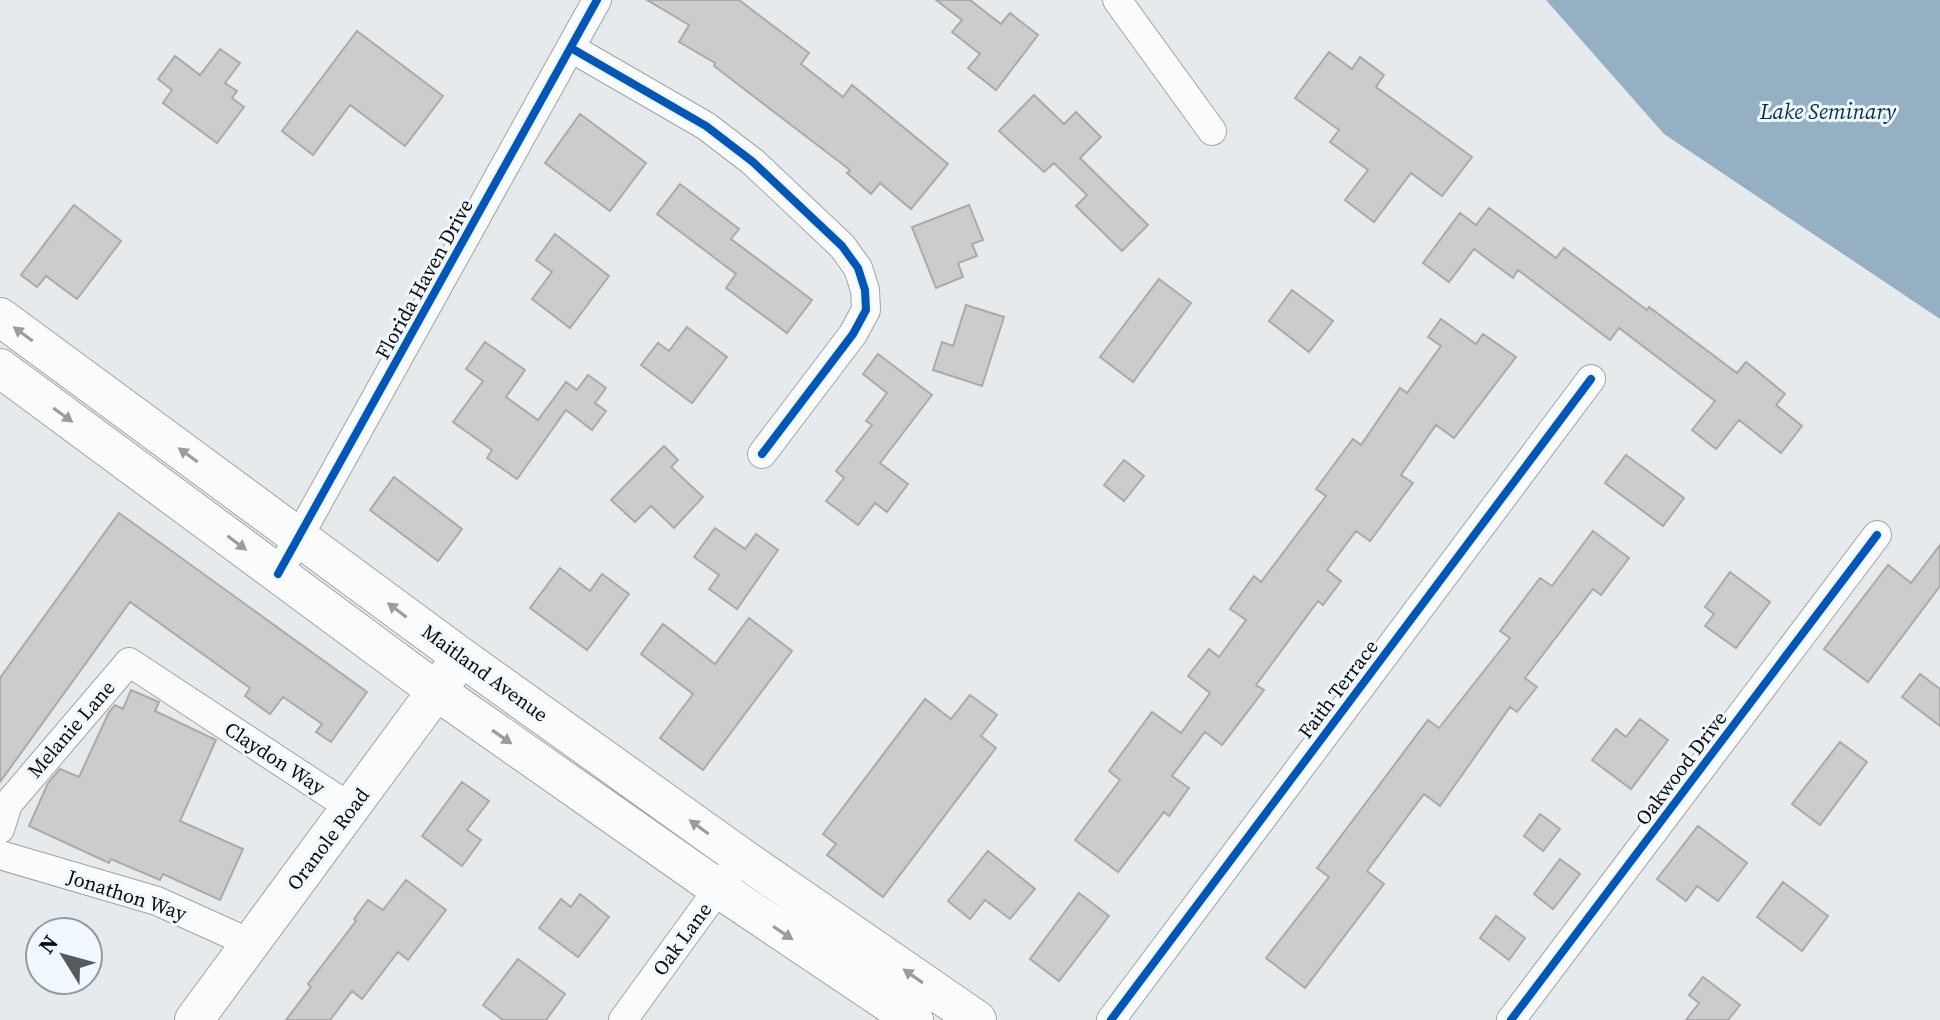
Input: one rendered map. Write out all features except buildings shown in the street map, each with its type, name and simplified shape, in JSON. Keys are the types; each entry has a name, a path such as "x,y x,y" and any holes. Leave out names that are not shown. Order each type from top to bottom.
{"main road":[{"name":"Maitland Avenue","path":"0,317 460,656 741,857 977,1020"},
{"name":"Maitland Avenue","path":"0,368 438,692 719,889 914,1020"},
{"name":"Oranole Road","path":"194,1020 438,692 460,656"}],"street":[{"name":"Florida Haven Drive","path":"278,574 597,0"},
{"path":"1117,0 1212,131"},
{"path":"571,48 706,126 764,172 842,246 858,268 865,290 866,310 762,454"},
{"name":"Faith Terrace","path":"1111,1020 1591,379"},
{"name":"Oakwood Drive","path":"1511,1020 1877,535"},
{"name":"Melanie Lane","path":"0,829 8,804 129,662 199,708"},
{"name":"Claydon Way","path":"199,708 351,808"},
{"name":"Jonathon Way","path":"0,855 157,901 250,943"},
{"name":"Oak Lane","path":"623,1020 741,857"}],"water":[{"name":"Lake Seminary","path":"1546,0 1940,0 1940,319 1664,134"}],"cycle path":[{"path":"278,574 597,0"},
{"path":"571,48 706,126 753,162 842,246 858,268 865,290 866,310 853,334 762,454"},
{"path":"1111,1020 1591,379"},
{"path":"1511,1020 1877,535"}]}
